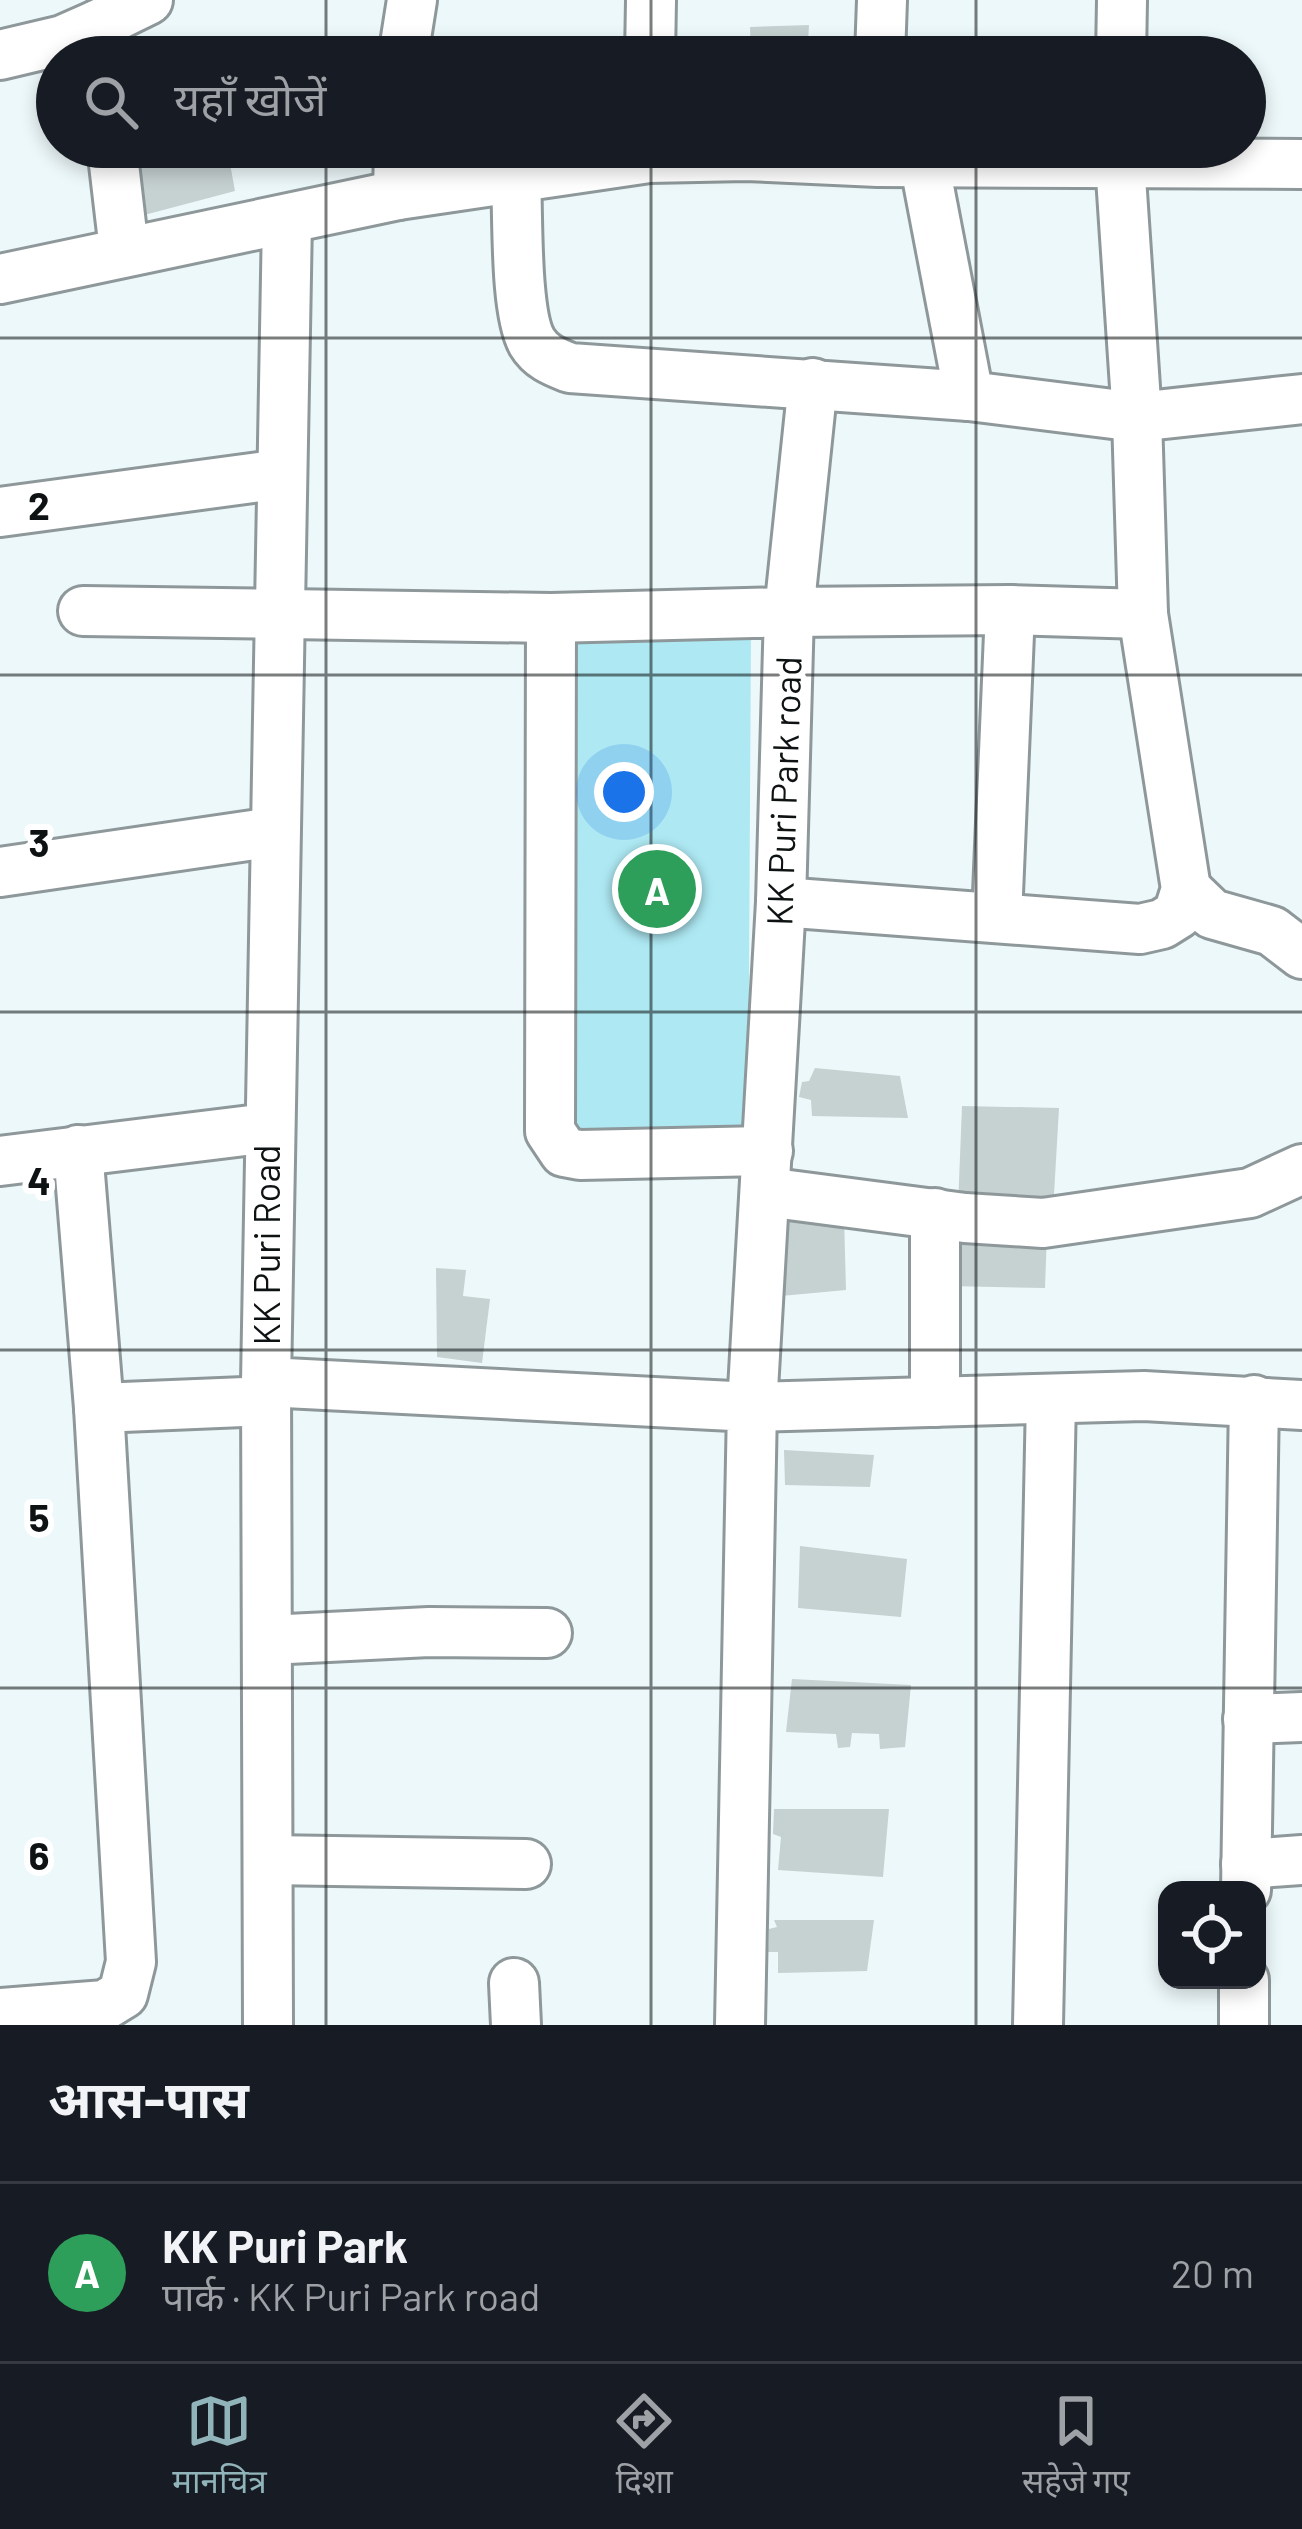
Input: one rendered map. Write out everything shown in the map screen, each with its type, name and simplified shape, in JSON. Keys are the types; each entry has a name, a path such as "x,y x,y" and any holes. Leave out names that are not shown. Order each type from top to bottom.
{"street":[{"path":"105,36 148,0"},
{"path":"406,36 412,0"},
{"path":"650,0 650,36"},
{"path":"881,36 882,0"},
{"path":"1120,36 1121,0"},
{"path":"0,55 36,46"},
{"path":"1266,162 1302,164"},
{"path":"114,168 124,250"},
{"path":"398,195 399,168"},
{"path":"0,279 398,195 572,168"},
{"path":"898,168 969,396"},
{"path":"781,902 1140,929 1178,914 1186,889 1143,614 1138,417 1120,168"},
{"path":"516,179 524,316 531,341 546,359 570,368 969,396 1138,417 1302,399"},
{"name":"KK Puri Road","path":"287,220 266,1392 752,1407 1144,1396 1302,1405"},
{"path":"813,383 789,612 1143,614"},
{"path":"0,512 282,475"},
{"path":"997,917 1010,610"},
{"name":"KK Puri Park road","path":"83,611 551,618 789,612 781,902 752,1407"},
{"path":"551,618 550,1131 564,1152 767,1172 935,1214 1043,1223 1230,1197 1302,1169"},
{"path":"0,872 274,832"},
{"path":"1186,889 1212,914 1272,931 1302,954"},
{"path":"0,1161 268,1128"},
{"path":"18,2016 105,2006 123,1994 131,1962 100,1408 78,1150"},
{"path":"935,1214 935,1402"},
{"path":"100,1408 266,1392 268,2025"},
{"path":"1038,2025 1051,1399"},
{"path":"1254,1400 1246,1877 1302,1860"},
{"path":"740,2025 752,1407"},
{"path":"268,1640 548,1633"},
{"path":"1248,1720 1302,1717"},
{"path":"268,1860 526,1864"},
{"path":"1244,1989 1244,2025"}],"shaded area":[{"path":"751,633 748,1152 567,1135 575,641"}],"building":[{"path":"809,25 808,36 750,36 750,27"},
{"path":"125,168 231,168 235,191 133,218"},
{"path":"815,1068 900,1076 908,1118 812,1116 811,1100 799,1097 802,1082 809,1081"},
{"path":"962,1106 1059,1108 1053,1212 958,1207"},
{"path":"844,1216 846,1290 781,1296 779,1217"},
{"path":"947,1232 1047,1233 1045,1288 948,1286"},
{"path":"436,1268 466,1270 463,1296 490,1299 482,1363 437,1357"},
{"path":"784,1450 874,1455 870,1487 785,1485"},
{"path":"800,1546 907,1559 901,1617 798,1608"},
{"path":"792,1679 911,1685 905,1747 880,1749 879,1734 852,1733 850,1747 838,1748 836,1734 786,1732"},
{"path":"774,1809 889,1809 883,1877 778,1870 781,1837 773,1834"},
{"path":"774,1920 874,1920 867,1971 778,1973 778,1952 768,1952 769,1929 777,1927"}],"place":[{"name":"KK Puri Park","path":"657,889"}]}
